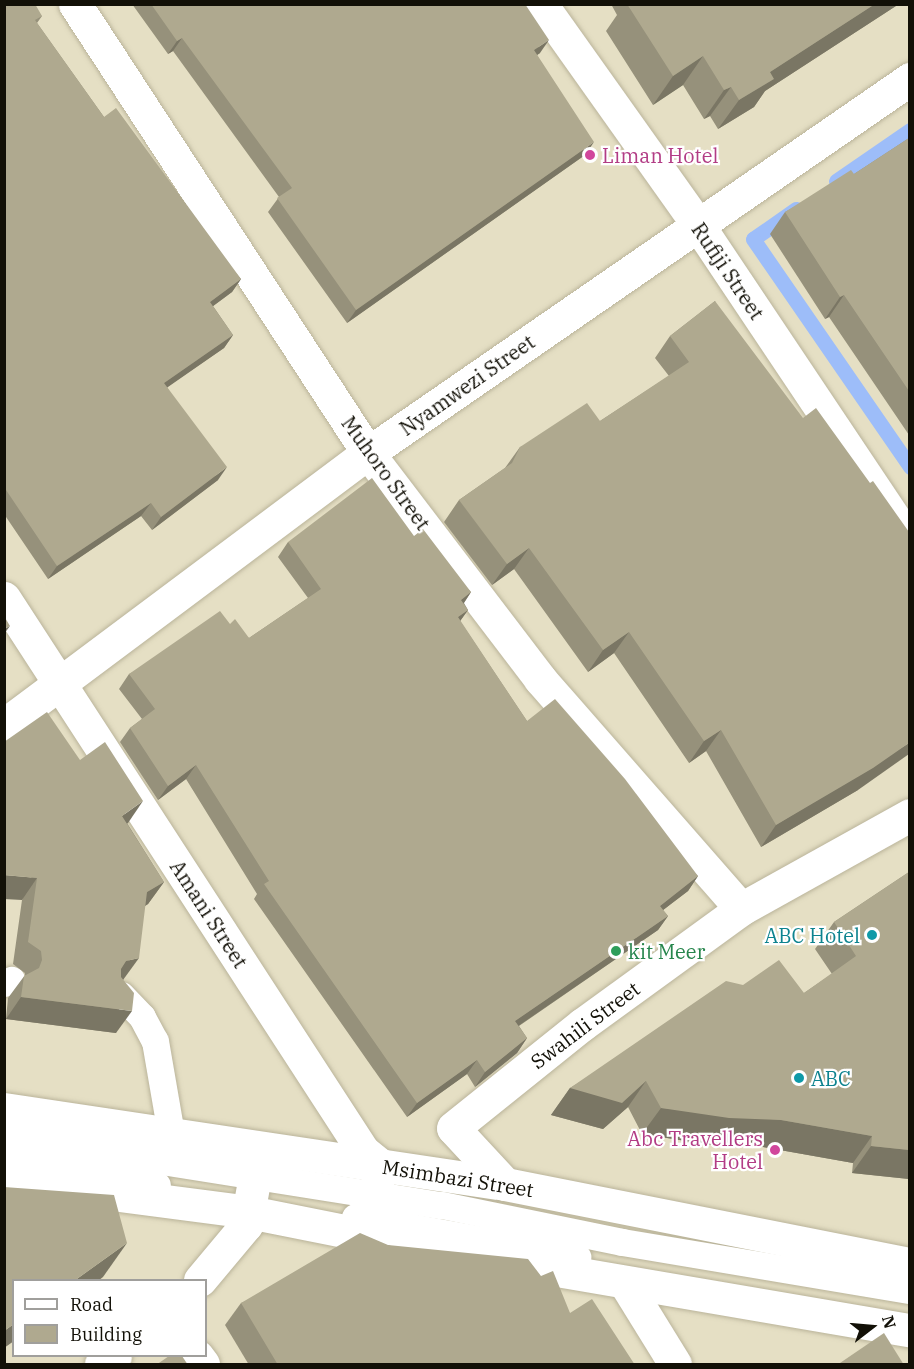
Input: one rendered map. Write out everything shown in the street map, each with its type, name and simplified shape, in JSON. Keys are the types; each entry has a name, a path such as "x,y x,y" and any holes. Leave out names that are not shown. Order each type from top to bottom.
{"street":[{"name":"Muhoro Street","path":"75,4 368,453 540,679 741,909"},
{"name":"Rufiji Street","path":"541,4 698,225 909,542"},
{"name":"Nyamwezi Street","path":"4,725 60,687 368,453 909,80"},
{"name":"Amani Street","path":"4,598 363,1151 375,1204"},
{"name":"Swahili Street","path":"505,1184 453,1128 584,1024 741,909 909,815"},
{"name":"Msimbazi Street","path":"4,1109 171,1134 253,1184 375,1204 505,1184 909,1264"},
{"name":"Msimbazi Street","path":"4,1180 253,1184 375,1204 625,1283 909,1330"},
{"path":"202,1279 246,1225 253,1184"},
{"path":"625,1283 675,1365"}],"lane":[{"path":"121,995 142,1017 155,1041 171,1134"},
{"path":"4,1136 253,1184"},
{"path":"4,1159 253,1184"},
{"path":"375,1204 909,1290"},
{"path":"375,1204 909,1314"}],"building":[{"path":"4,4 35,4 42,16 35,20 104,117 116,108 241,279 210,302 233,335 164,383 227,467 161,517 151,503 57,566 4,487"},
{"path":"151,4 525,4 549,40 534,50 594,142 356,310 277,198 292,188 182,38 177,41"},
{"path":"627,4 875,4 770,72 774,79 739,100 731,87 724,90 703,56 673,76"},
{"path":"909,138 909,391 844,295 840,297 785,212 851,170 854,174"},
{"path":"715,301 803,418 816,408 870,483 873,481 909,532 909,743 873,768 776,825 721,730 704,741 629,632 603,650 529,548 507,564 459,500 512,463 520,447 587,403 600,421 689,362 670,336"},
{"path":"372,478 414,536 423,529 471,592 461,600 468,610 458,617 527,721 555,699 625,779 698,876 660,906 668,916 515,1021 527,1038 485,1072 477,1060 417,1103 264,884 269,881 196,765 168,786 130,728 155,709 129,674 220,611 230,624 235,619 249,638 321,589 288,542"},
{"path":"4,616 10,626 4,629"},
{"path":"47,712 80,760 105,742 143,801 122,816 164,882 147,892 139,958 126,961 121,969 121,977 134,993 132,1011 21,997 24,976 39,968 42,960 41,951 28,942 37,878 4,875 4,742"},
{"path":"909,872 909,1150 871,1146 872,1136 781,1120 729,1118 661,1108 646,1081 622,1103 570,1088 726,981 743,985 779,960 804,993 856,956 834,922"},
{"path":"4,1187 114,1195 127,1243 77,1279 12,1279 12,1325 4,1331"},
{"path":"360,1233 388,1245 528,1259 541,1276 553,1271 570,1313 592,1299 635,1365 278,1365 241,1303"},
{"path":"884,1333 904,1365 837,1365"},
{"path":"168,1357 183,1357 188,1365 156,1365"}],"waterway":[{"path":"836,181 910,130"},
{"path":"796,209 753,239 910,467"}],"place":[{"name":"Liman Hotel","path":"590,155"},
{"name":"ABC Hotel","path":"872,935"},
{"name":"kit Meer","path":"616,951"},
{"name":"ABC","path":"799,1078"},
{"name":"Abc Travellers Hotel","path":"775,1150"}]}
